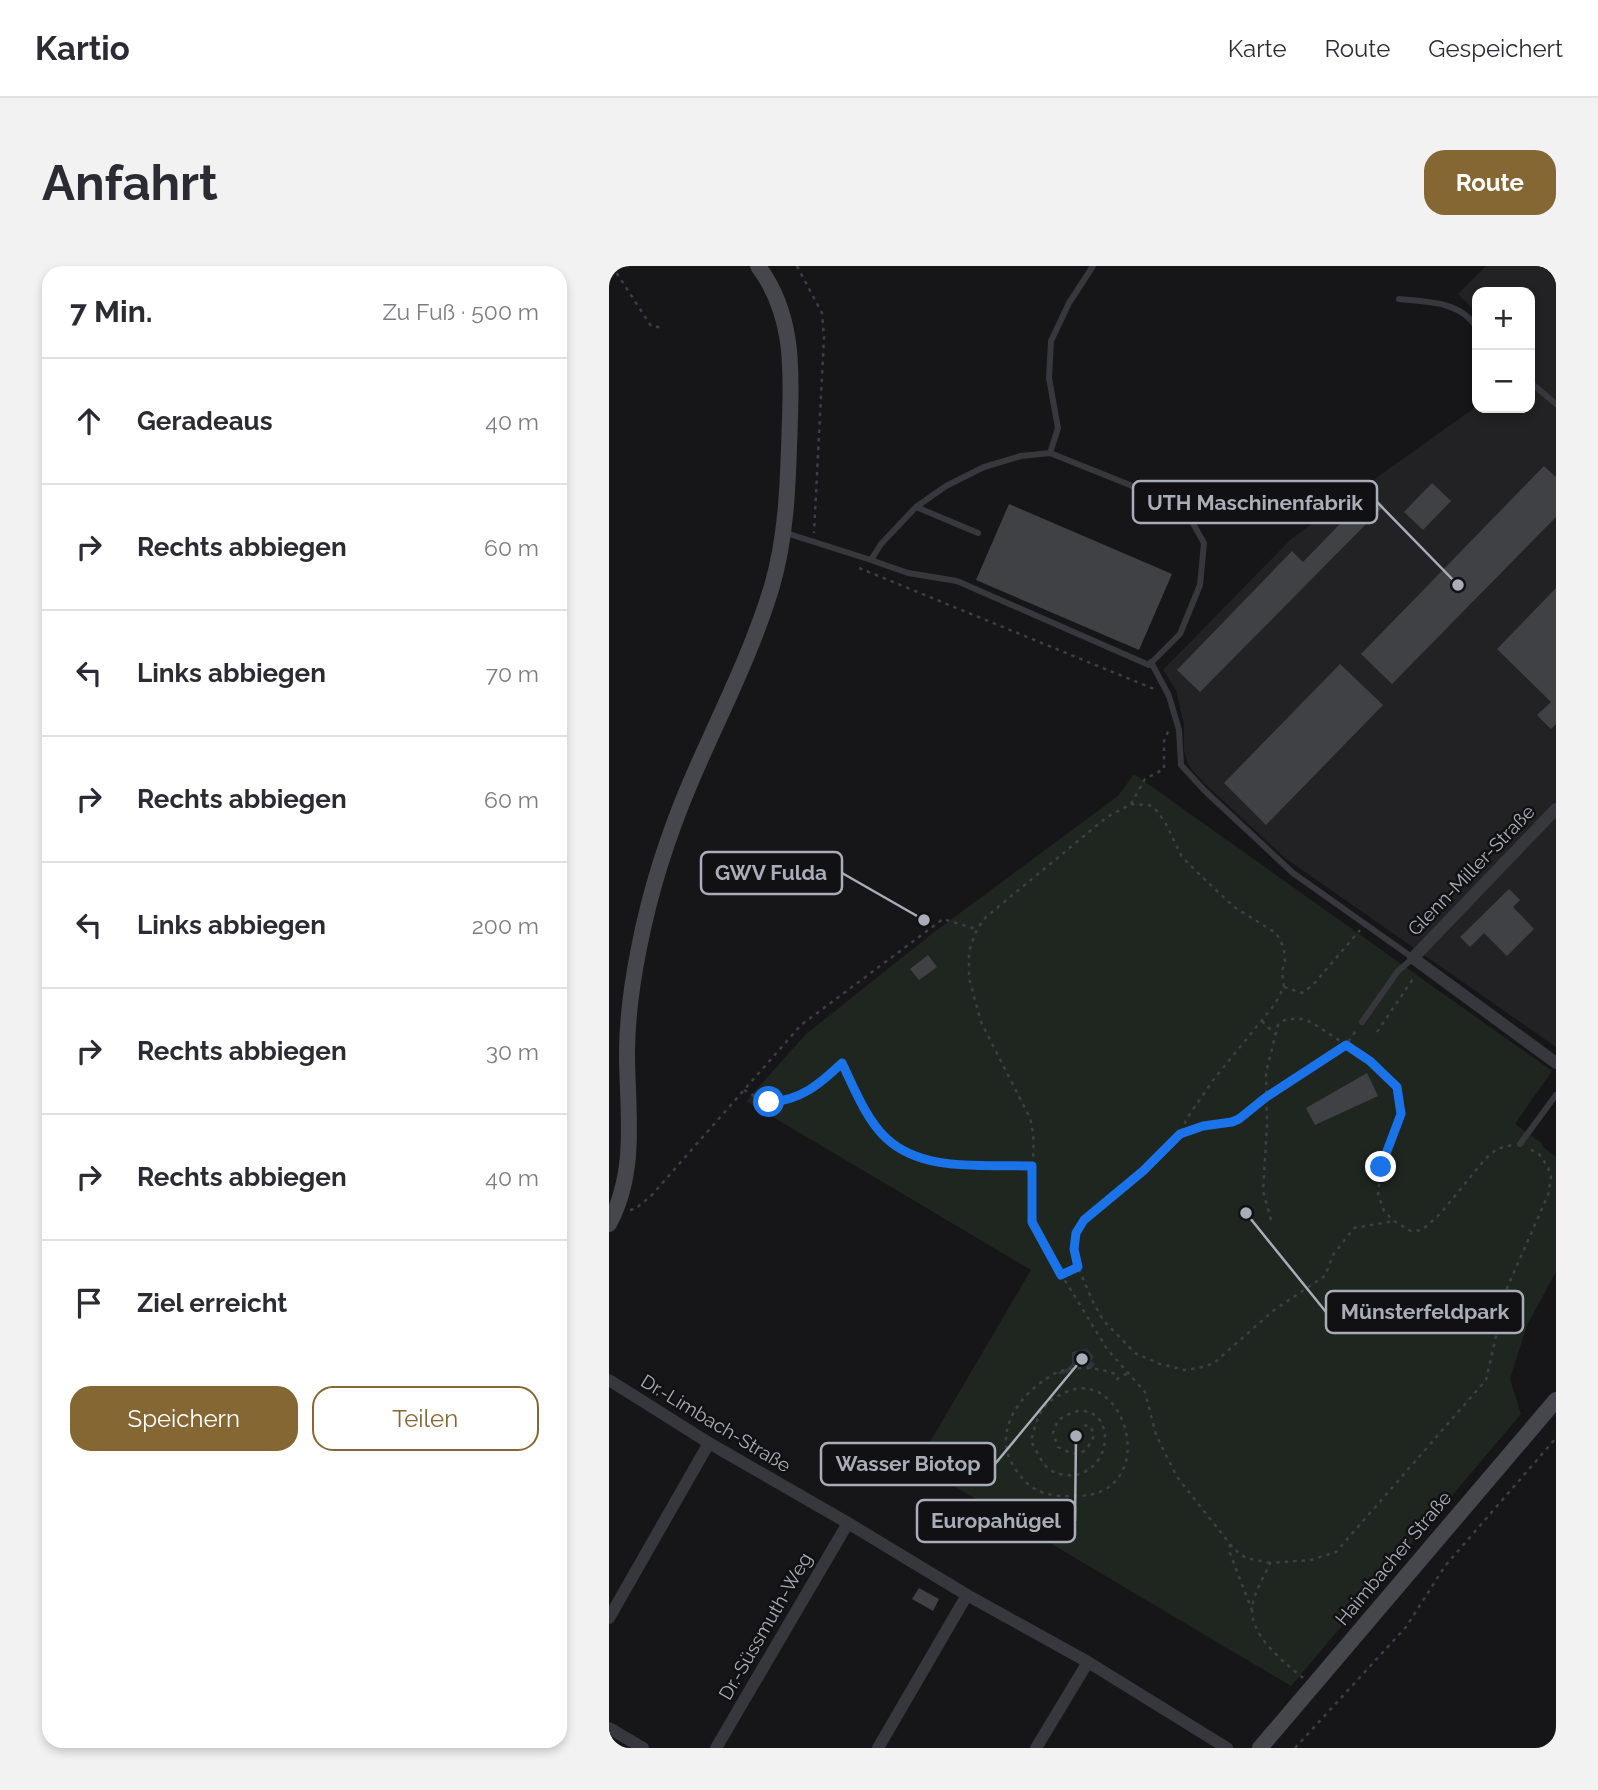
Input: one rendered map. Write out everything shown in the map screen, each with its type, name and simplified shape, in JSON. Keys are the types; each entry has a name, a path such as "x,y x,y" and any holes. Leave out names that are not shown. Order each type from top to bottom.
{"street":[{"path":"612,1218 627,1178 630,999 647,915 666,846 681,807 764,611 784,533 789,470 789,336 781,308 758,266"},
{"name":"Glenn-Miller-Straße","path":"1413,958 1556,808"},
{"path":"1413,958 1556,1063"},
{"name":"Dr.-Limbach-Straße","path":"609,1380 709,1443 912,1563 1088,1661 1227,1748"},
{"name":"Haimbacher Straße","path":"1262,1746 1556,1400"},
{"path":"609,1618 709,1443"},
{"name":"Dr.-Süssmuth-Weg","path":"716,1748 848,1523"},
{"path":"878,1748 967,1595"},
{"path":"1036,1748 1088,1661"},
{"path":"609,1728 643,1748"}],"lane":[{"path":"1050,453 1058,428 1049,378 1051,341 1069,303 1093,266"},
{"path":"1399,299 1451,306 1472,321"},
{"path":"1535,386 1556,404"},
{"path":"784,533 908,573 957,581 1149,664 1179,634 1200,585 1205,543 1187,513 1170,501 1050,453 1021,456 984,467 946,486 916,507 881,544 871,560"},
{"path":"916,507 978,533"},
{"path":"1151,662 1169,696 1177,721 1181,765 1293,873 1413,958 1398,971 1362,1022"},
{"path":"1520,1144 1556,1095"}],"path":[{"path":"612,266 651,326 664,328"},
{"path":"797,266 822,313 824,337 813,541"},
{"path":"850,564 1169,696"},
{"path":"1131,804 1145,779 1164,769 1164,741 1168,730 1177,721"},
{"path":"1271,1220 1263,1191 1267,1126 1266,1072 1278,1025 1286,1019 1302,1018 1313,1023 1370,1061 1397,1087 1401,1114 1381,1167 1378,1194 1384,1211 1394,1221 1411,1231 1422,1230 1440,1214 1486,1158 1497,1149 1520,1144 1539,1154 1551,1177 1539,1218 1507,1288 1486,1380 1336,1552 1311,1560 1270,1563 1246,1558 1230,1544 1177,1477 1156,1435 1145,1392 1107,1349 1032,1222 1034,1130 981,1021 968,978 969,951 977,929 986,917 1107,817 1131,804 1149,805 1156,810 1182,857 1234,907 1276,933 1284,948 1284,987 1275,1004 1214,1079 1187,1118 1180,1134 1143,1171 1084,1220 1076,1233 1074,1249 1078,1267 1103,1320 1135,1353 1160,1364 1185,1370 1203,1367 1214,1363 1274,1310 1325,1276 1333,1255 1354,1228 1394,1221"},
{"path":"612,1218 635,1209 650,1196 801,1025 943,919 977,929"},
{"path":"1284,987 1302,993 1313,985 1366,924"},
{"path":"1377,1032 1415,976"},
{"path":"1262,1021 1276,1035"},
{"path":"1180,1134 1203,1126 1232,1122 1346,1045 1362,1022"},
{"path":"744,1090 769,1102 784,1101 813,1088 842,1063 871,1118 885,1137 905,1152 933,1162 1032,1166"},
{"path":"1061,1275 1078,1267"},
{"path":"1084,1424 1091,1427 1094,1437 1089,1447 1080,1454 1071,1454 1058,1447 1053,1433 1058,1420 1082,1411 1092,1413 1101,1422 1105,1438 1104,1451 1096,1466 1080,1474 1068,1476 1046,1466 1031,1441 1038,1414 1046,1404 1062,1394 1077,1387 1093,1390 1109,1400 1122,1418 1129,1443 1118,1482 1104,1492 1089,1496 1044,1493 1028,1486 1008,1459 1005,1432 1010,1419 1025,1395 1045,1380 1058,1371 1098,1367 1115,1374 1117,1379 1129,1373"},
{"path":"1295,1748 1406,1626 1445,1566 1556,1438"},
{"path":"1230,1544 1229,1551 1262,1637 1271,1650 1314,1685"},
{"path":"1252,1610 1270,1563"}],"shaded area":[{"path":"1486,266 1556,266 1556,1047 1285,858 1204,783 1189,766 1184,751 1184,724 1176,690 1163,670 1291,539 1472,410 1472,413 1535,413 1535,287 1472,287 1472,308 1458,294"},
{"path":"1134,774 1552,1071 1515,1124 1556,1157 1556,1272 1527,1325 1510,1379 1521,1414 1291,1686 917,1464 1031,1270 746,1101 806,1034 933,933 1118,796"},
{"path":"1087,1349 1094,1357 1091,1361 1095,1364 1091,1369 1072,1363 1072,1352"}],"building":[{"path":"1544,466 1556,477 1556,517 1392,684 1361,654"},
{"path":"1432,483 1451,501 1423,530 1404,512"},
{"path":"1370,493 1384,506 1200,692 1177,670 1292,551 1303,562"},
{"path":"1009,504 1172,574 1139,650 976,580"},
{"path":"1556,588 1556,724 1551,729 1537,715 1551,702 1497,649"},
{"path":"1340,664 1383,705 1266,825 1224,783"},
{"path":"1509,889 1520,900 1513,907 1534,929 1507,956 1484,933 1470,947 1460,937"},
{"path":"928,955 937,967 919,980 910,969"},
{"path":"1367,1073 1378,1096 1315,1125 1306,1108"},
{"path":"919,1588 939,1599 933,1611 912,1599"}],"waterway":[{"path":"1060,1373 1067,1371 1075,1363"}],"place":[{"name":"UTH Maschinenfabrik","path":"1458,585"},
{"name":"GWV Fulda","path":"924,920"},
{"name":"Münsterfeldpark","path":"1246,1213"},
{"name":"Wasser Biotop","path":"1082,1359"},
{"name":"Europahügel","path":"1076,1436"}],"route":[{"path":"769,1102 784,1101 804,1094 842,1063 871,1118 885,1137 905,1152 933,1162 1032,1166 1032,1222 1061,1275 1078,1267 1074,1249 1076,1233 1084,1220 1143,1171 1180,1134 1239,1119 1265,1098 1346,1045 1370,1061 1397,1087 1401,1114 1381,1167"}]}
